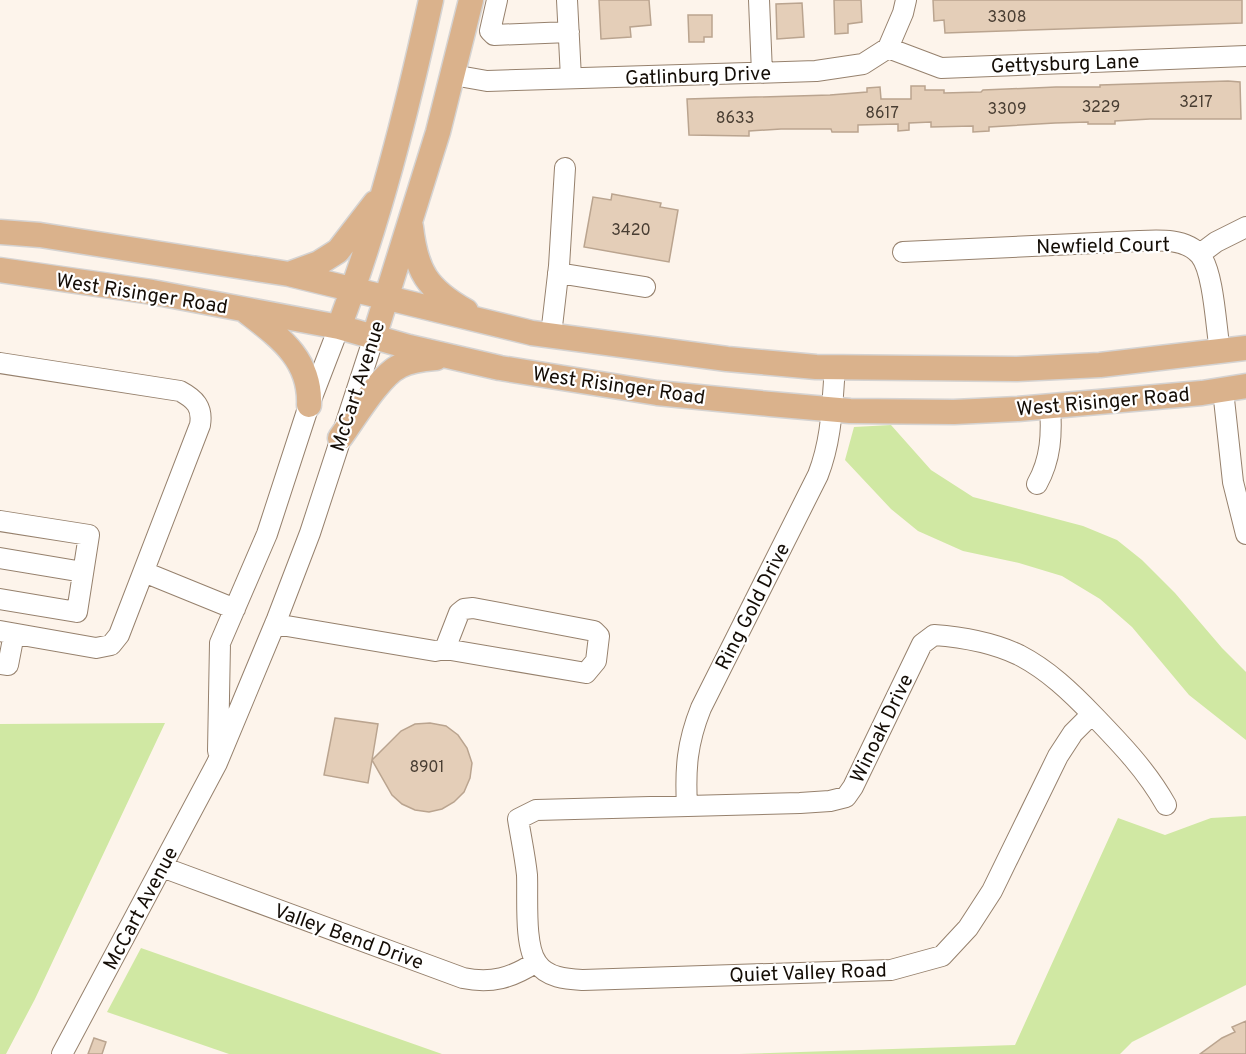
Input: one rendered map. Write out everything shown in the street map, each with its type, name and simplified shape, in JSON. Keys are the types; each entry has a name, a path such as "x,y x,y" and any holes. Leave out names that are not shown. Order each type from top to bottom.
{"main road":[{"name":"McCart Avenue","path":"339,327 353,290 382,194 431,0"},
{"name":"McCart Avenue","path":"374,337 438,132 471,0"},
{"path":"288,274 319,263 338,251 382,194"},
{"path":"411,220 414,254 420,269 434,289 446,300 486,323"},
{"name":"West Risinger Road","path":"0,232 40,235 288,274 486,323 551,335 727,359 835,367 1017,369 1100,365 1246,348"},
{"name":"West Risinger Road","path":"0,270 152,292 339,327 500,368 657,393 832,410 954,412 1050,406 1235,388"},
{"path":"245,310 282,340 299,361 310,388 309,405"},
{"path":"340,438 386,375 409,362 448,356"}],"street":[{"path":"497,0 490,30 494,35 569,32"},
{"path":"567,0 571,78"},
{"path":"759,0 762,73"},
{"path":"888,48 906,0"},
{"name":"Gatlinburg Drive","path":"453,75 487,81 816,71 863,64 888,48"},
{"name":"Gettysburg Lane","path":"888,48 941,68 1246,56"},
{"path":"551,335 565,168"},
{"path":"1220,351 1208,269 1200,254 1246,227"},
{"name":"Newfield Court","path":"903,252 1164,240 1182,244 1200,254"},
{"path":"558,273 645,287"},
{"name":"McCart Avenue","path":"217,763 220,643 267,534 309,405 339,327"},
{"name":"McCart Avenue","path":"62,1054 217,763 275,624 310,532 374,337"},
{"path":"0,363 180,391 192,397 198,405 201,416 200,425 144,572 119,635 111,645 96,648 7,632 8,665 0,664"},
{"name":"Ring Gold Drive","path":"687,806 685,776 692,730 818,475 827,452 835,367"},
{"path":"1235,388 1233,482 1246,534"},
{"path":"1037,484 1044,471 1049,453 1052,432 1050,406"},
{"path":"0,521 89,535 77,612 0,599"},
{"path":"0,558 83,572"},
{"path":"144,572 235,609"},
{"path":"275,624 424,650 445,649 586,673 596,661 599,636 594,631 464,609 459,613 445,649"},
{"name":"Winoak Drive","path":"536,962 529,932 527,875 518,819 536,810 800,803 830,801 846,796 853,787 922,644 934,635 988,645 1017,654 1059,681 1145,770 1166,805"},
{"name":"Quiet Valley Road","path":"536,962 554,975 566,979 584,980 891,970 942,956 968,928 992,891 1058,756 1073,733 1092,714"},
{"name":"Valley Bend Drive","path":"162,867 463,978 494,981 511,977 536,962"}],"green space":[{"path":"891,425 931,470 973,497 1083,526 1117,540 1142,560 1246,672 1246,740 1189,695 1132,627 1100,599 1062,576 1019,563 963,551 918,531 891,509 845,460 854,427"},
{"path":"165,723 35,999 6,1054 0,1054 0,724"},
{"path":"1246,816 1246,985 1132,1042 1120,1054 739,1054 1015,1045 1118,818 1165,835 1211,818"},
{"path":"141,948 442,1054 229,1054 107,1012"}],"building":[{"path":"599,0 649,0 651,25 630,27 631,37 601,39"},
{"path":"834,0 861,0 862,22 848,24 848,33 835,34"},
{"path":"933,0 1242,0 1242,23 945,33 944,20 934,21"},
{"path":"802,3 804,37 777,39 776,4"},
{"path":"688,15 712,15 712,37 704,37 704,42 689,42"},
{"path":"1240,82 1241,119 1150,119 1115,121 1115,124 1055,123 989,127 989,131 973,132 973,126 931,127 931,122 909,123 909,130 898,131 898,124 858,125 858,132 832,132 831,129 781,129 749,131 749,136 689,135 687,99 830,95 867,92 867,88 880,87 881,99 911,99 911,86 925,86 925,90 944,90 944,93"},
{"path":"612,194 661,203 660,207 678,210 669,262 584,247 593,197 611,200"},
{"path":"335,718 378,724 368,783 324,775"},
{"path":"430,723 446,726 458,735 467,748 472,763 470,778 464,792 442,809 429,812 415,810 402,804 392,795 372,760 401,731 415,724"},
{"path":"1246,1021 1246,1054 1200,1054 1222,1038 1235,1032 1232,1027"},
{"path":"94,1038 106,1042 102,1054 88,1054"}]}
